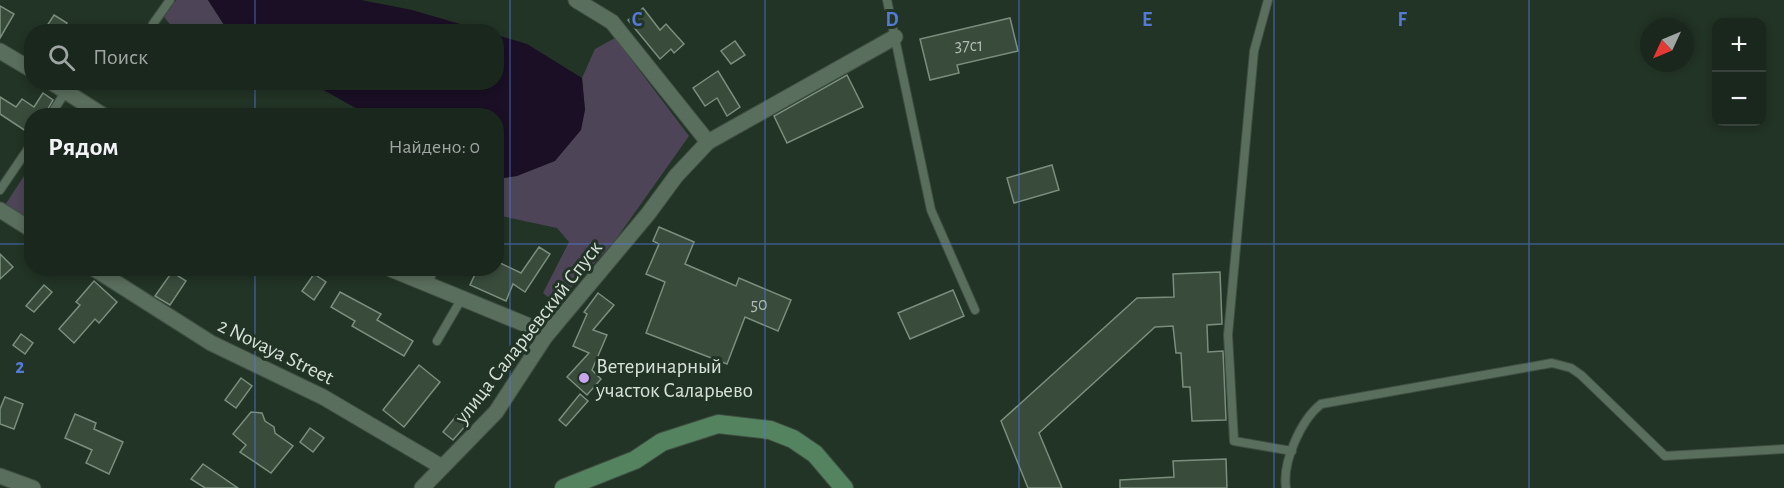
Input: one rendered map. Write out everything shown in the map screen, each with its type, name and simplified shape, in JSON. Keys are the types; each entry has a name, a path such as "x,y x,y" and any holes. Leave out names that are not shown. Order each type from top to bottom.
{"street":[{"path":"576,0 612,22 708,142"},
{"name":"улица Саларьевский Спуск","path":"422,488 496,412 545,337 615,255 676,176 708,142 895,37"},
{"path":"0,51 24,65"},
{"path":"66,91 92,108"},
{"path":"0,210 24,225"},
{"name":"2 Novaya Street","path":"106,276 211,343 323,397 442,467"},
{"path":"408,276 527,325 545,337"},
{"path":"564,488 635,460 662,442 718,424 770,430 793,439 815,454 844,488"},
{"path":"0,476 33,488"}],"lane":[{"path":"153,24 170,0"},
{"path":"887,0 931,210 975,310"},
{"path":"1268,0 1254,51 1228,334 1234,441 1292,451"},
{"path":"55,108 66,91"},
{"path":"0,190 24,155"},
{"path":"428,284 431,276"},
{"path":"437,341 462,297"},
{"path":"1286,488 1292,451 1300,427 1321,404 1552,363 1571,368 1581,375 1665,456 1784,449"}],"shaded area":[{"path":"176,0 208,0 223,24 170,24 164,17"},
{"path":"208,0 361,0 412,10 460,24 223,24"},
{"path":"504,37 527,44 582,78 585,110 581,130 555,161 517,176 504,178 504,108 356,108 323,90 504,90"},
{"path":"615,38 689,136 614,242 556,304 543,293 569,242 557,228 504,217 504,178 517,176 585,110 582,78 595,49"},
{"path":"24,176 24,217 5,205"}],"building":[{"path":"0,6 14,14 0,38"},
{"path":"643,8 660,30 666,24 684,44 674,53 671,49 660,59 628,20"},
{"path":"54,15 67,23 66,24 48,24"},
{"path":"1010,18 1018,51 957,65 959,73 930,80 920,39"},
{"path":"735,41 745,55 731,64 721,51"},
{"path":"718,71 740,107 727,116 717,98 705,106 693,88"},
{"path":"847,75 863,107 787,143 774,116"},
{"path":"43,93 53,100 48,108 24,108 24,130 0,114 0,97 16,107 22,99 34,107"},
{"path":"1052,165 1059,190 1014,203 1007,178"},
{"path":"659,227 694,242 685,264 736,286 739,278 791,300 778,331 745,317 727,364 646,333 665,282 646,274 659,244 653,241"},
{"path":"539,247 550,254 525,292 513,284 506,301 470,285 474,276 504,276 504,265 521,273"},
{"path":"0,254 13,267 0,279"},
{"path":"1220,272 1222,324 1207,325 1208,352 1223,351 1226,420 1192,421 1190,387 1183,387 1181,353 1176,353 1173,326 1155,327 1039,433 1062,488 1028,488 1001,421 1137,298 1174,297 1173,274"},
{"path":"169,276 178,276 186,281 170,305 155,296"},
{"path":"313,276 317,276 326,282 314,300 302,291"},
{"path":"94,281 117,302 99,323 95,319 74,343 59,329 80,305 76,302"},
{"path":"44,285 52,292 34,312 26,306"},
{"path":"953,290 964,316 910,339 898,313"},
{"path":"340,292 381,314 377,320 413,341 404,356 352,326 355,321 331,307"},
{"path":"598,293 614,305 593,330 607,335 592,370 601,379 587,395 567,377 589,353 573,346 587,314 584,312"},
{"path":"21,334 33,343 25,354 13,345"},
{"path":"419,365 440,382 404,427 383,410"},
{"path":"241,378 252,386 236,408 225,400"},
{"path":"580,394 588,401 566,426 559,420"},
{"path":"5,397 23,404 14,429 0,424 0,409"},
{"path":"251,412 262,413 265,421 274,427 275,433 293,446 271,473 240,452 246,445 233,434"},
{"path":"75,414 96,423 94,429 123,442 109,474 86,463 92,450 65,438"},
{"path":"457,415 467,424 453,440 443,432"},
{"path":"310,428 324,438 313,452 300,442"},
{"path":"1226,459 1227,488 1120,488 1120,480 1174,477 1173,461"},
{"path":"203,464 238,488 205,488 191,479"}],"place":[{"name":"Ветеринарный участок Саларьево","path":"584,378"}]}
